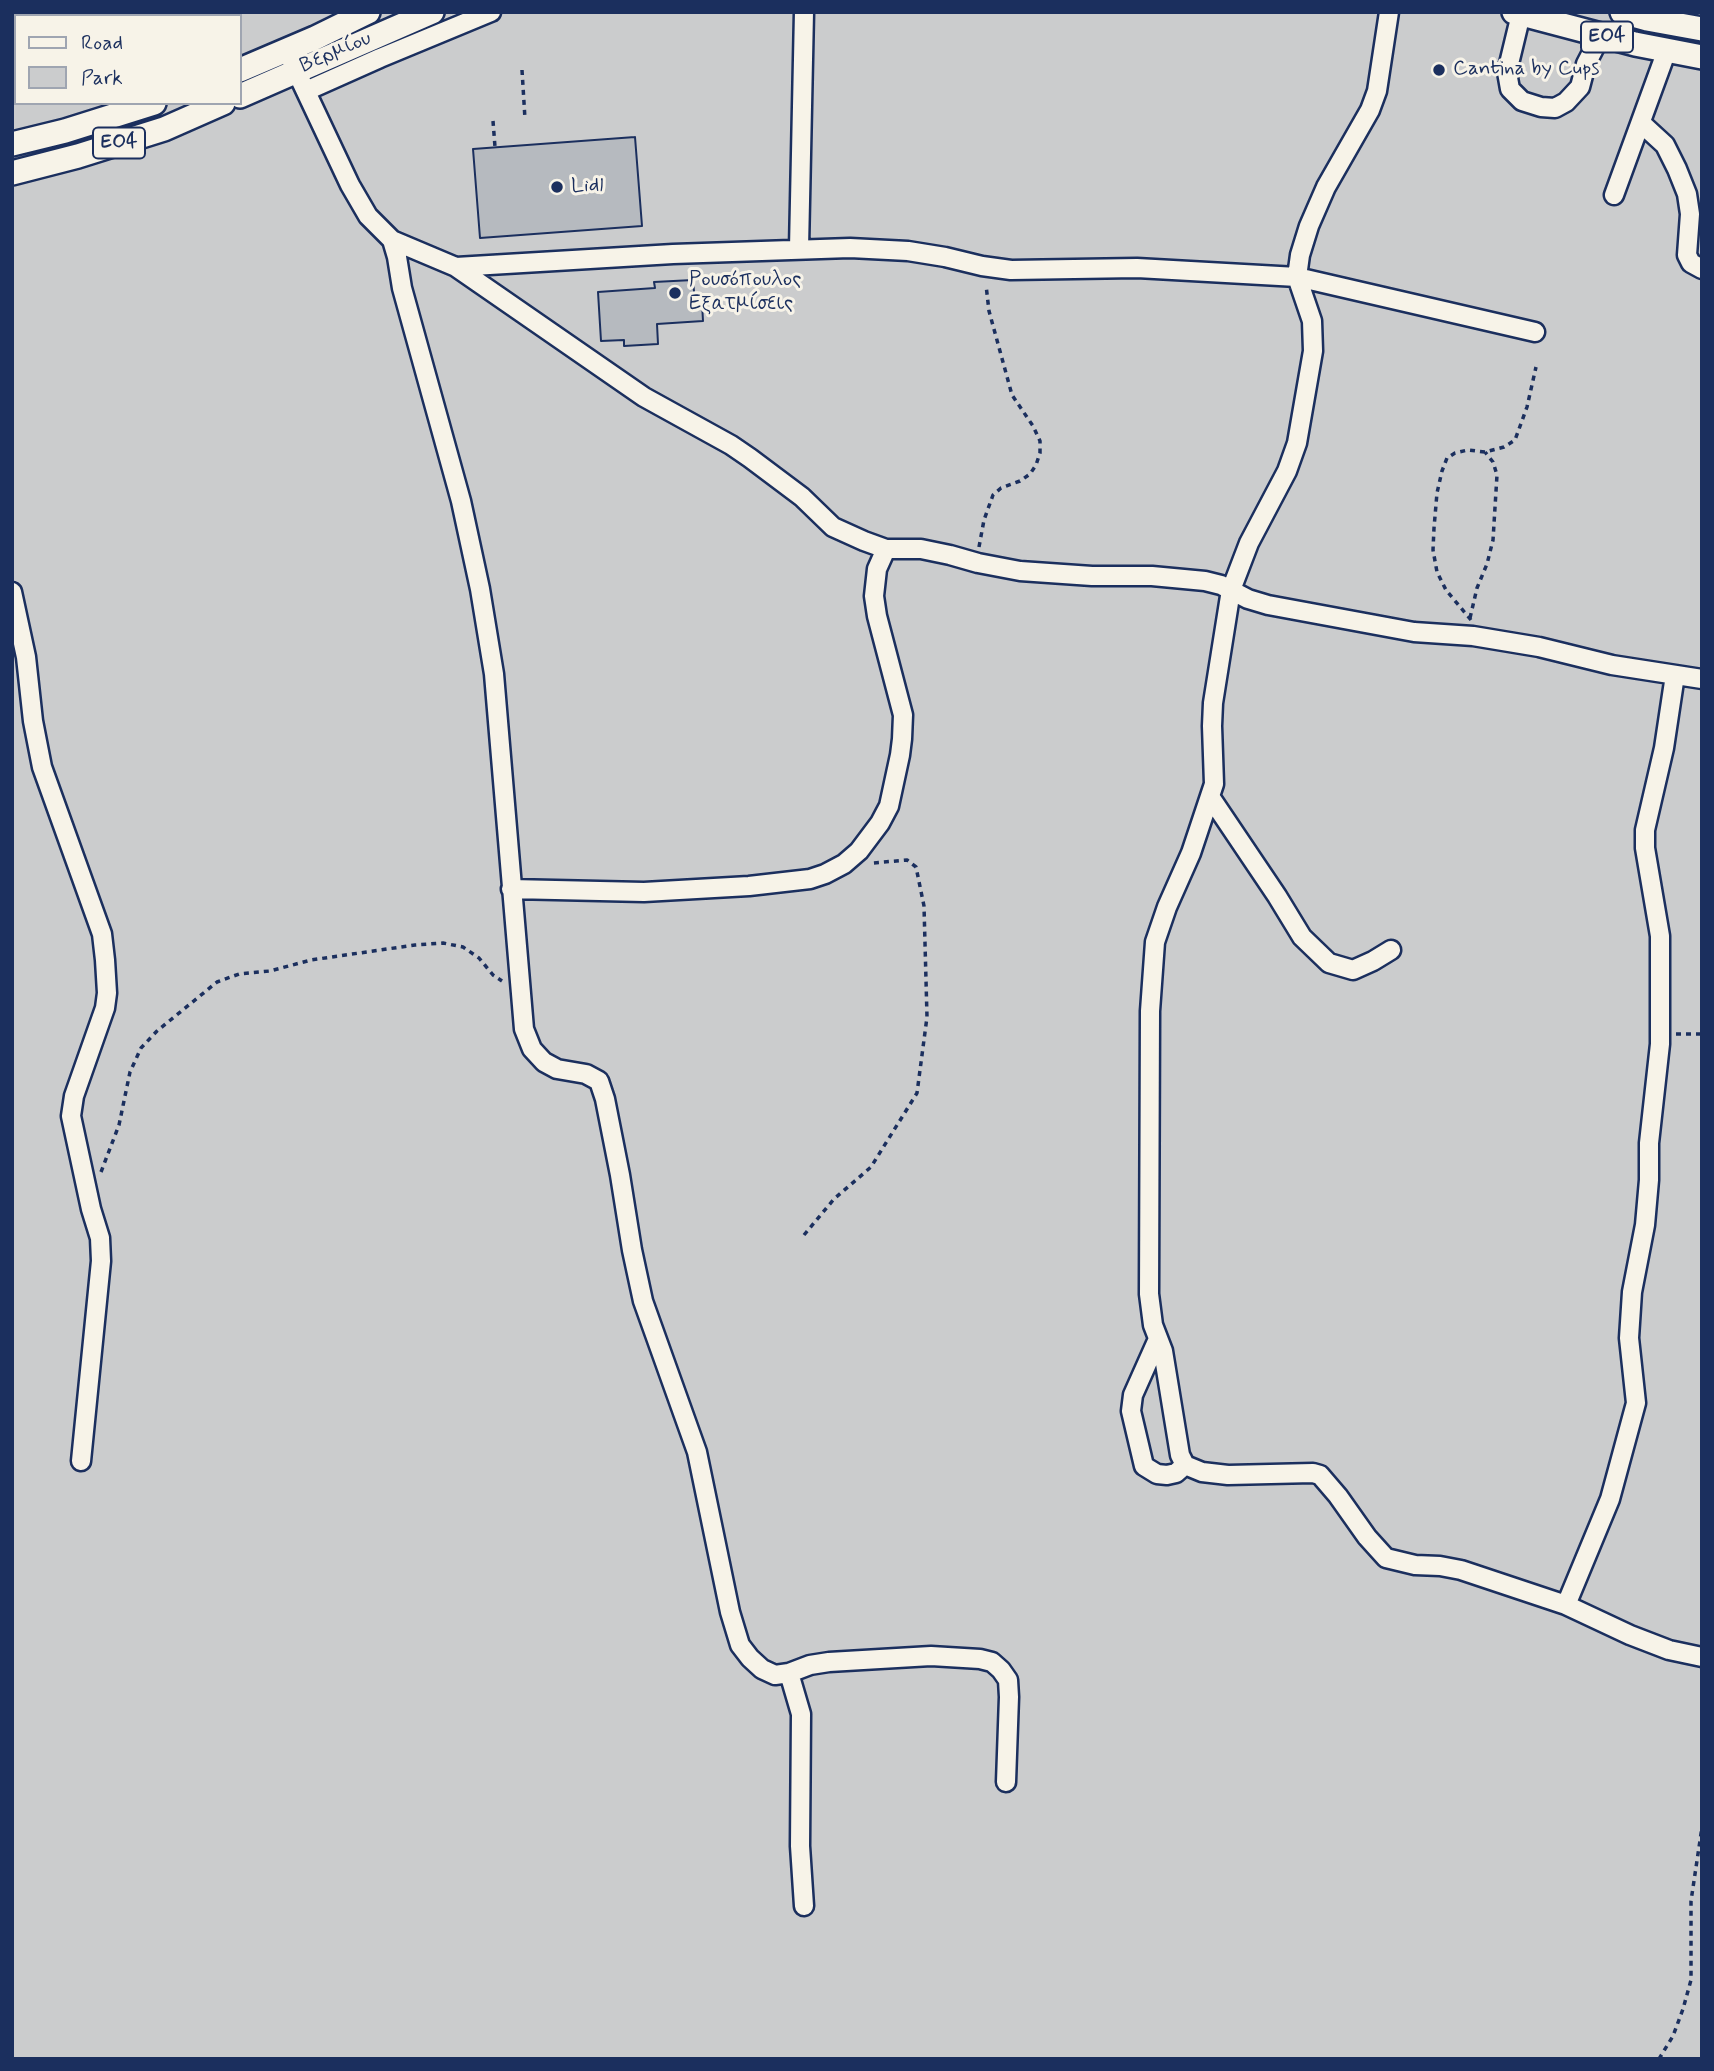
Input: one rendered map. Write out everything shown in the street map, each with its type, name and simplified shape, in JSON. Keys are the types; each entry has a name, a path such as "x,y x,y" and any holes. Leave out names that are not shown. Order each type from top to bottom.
{"main road":[{"name":"Βερμίου","path":"242,95 368,12"},
{"name":"Βερμίου","path":"242,69 291,60 432,12"},
{"name":"ΕΟ4","path":"1622,12 1702,29"},
{"name":"ΕΟ4","path":"1518,13 1700,57"},
{"name":"ΕΟ4","path":"12,144 65,131 148,105"},
{"name":"ΕΟ4","path":"12,173 164,129 218,105"}],"street":[{"name":"Βερμίου","path":"306,92 491,12"},
{"path":"799,248 804,12"},
{"path":"1390,12 1377,91 1370,110 1326,187 1300,255 1297,277 1312,321 1313,351 1297,443 1287,471 1246,550 1231,590 1213,704 1214,773 1211,798 1159,929 1153,959 1150,1010 1149,1294 1153,1325 1163,1351 1180,1455 1185,1465 1202,1472 1228,1475 1320,1475 1367,1537 1387,1558 1415,1565 1461,1570 1566,1605 1669,1650 1702,1657"},
{"path":"1518,13 1507,72 1510,89 1522,101 1541,107 1555,108 1566,102 1580,87 1586,64 1601,35"},
{"path":"1614,195 1667,50"},
{"path":"291,60 350,185 368,216 392,240 456,267 493,290 579,354 644,397 750,458 802,497 833,527 886,549 921,550 1020,570 1205,581 1220,585 1248,599 1280,607 1415,632 1472,627 1612,665 1702,679"},
{"path":"1641,122 1665,145 1677,169 1687,194 1687,255 1691,263 1702,269"},
{"path":"392,240 402,288 461,500 480,589 494,674 524,1029 531,1049 544,1062 556,1069 586,1074 599,1081 620,1175 642,1301 697,1452 730,1612 740,1645 762,1669 775,1675 830,1662 931,1656 992,1662 1002,1670 1008,1681 1006,1782"},
{"path":"456,267 799,248 908,251 1011,270 1137,268 1297,277 1535,332"},
{"path":"511,889 644,892 749,886 810,879 844,864 865,845 889,806 900,755 903,715 874,596 877,569 886,549"},
{"path":"12,592 26,657 33,721 42,767 102,934 107,993 105,1008 74,1096 71,1116 100,1238 101,1261 80,1461"},
{"path":"1566,1605 1610,1499 1636,1403 1629,1338 1632,1292 1645,1225 1649,1143 1660,1044 1660,936 1645,830 1664,748 1675,675"},
{"path":"1211,798 1302,937 1329,963 1353,970 1391,950"},
{"path":"1158,1339 1133,1395 1132,1411 1144,1466 1157,1474 1167,1475 1176,1473 1185,1465"},
{"path":"789,1673 801,1714 800,1820 804,1906"}],"path":[{"path":"522,70 525,119"},
{"path":"493,121 495,147"},
{"path":"978,563 984,520 993,495 1001,488 1030,474 1037,465 1040,453 1040,441 1033,426 1012,395 989,311 982,266"},
{"path":"1472,627 1437,572 1433,550 1437,493 1442,471 1447,458 1455,453 1468,450 1485,452 1504,447 1515,440 1527,407 1536,367"},
{"path":"1472,627 1477,588 1493,540 1497,475 1485,452"},
{"path":"804,1235 834,1199 871,1167 917,1093 927,1017 924,906 916,867 907,860 844,864"},
{"path":"88,1195 101,1173 119,1125 130,1072 141,1048 217,982 239,974 270,971 311,960 443,943 463,947 480,958 493,975 520,988"},
{"path":"1660,1044 1675,1034 1702,1034"},
{"path":"1659,2059 1673,2036 1691,1980 1691,1901 1702,1827"}],"green space":[{"path":"12,12 1702,12 1702,2059 12,2059"}],"building":[{"name":"Lidl","path":"635,137 642,226 480,238 473,149"},
{"path":"693,280 695,303 702,303 703,321 657,324 658,344 624,346 624,340 601,341 598,292 655,288 654,282"}],"place":[{"name":"Cantina by Cups","path":"1439,70"},
{"name":"Lidl","path":"557,187"},
{"name":"Ρουσόπουλος Εξατμίσεις","path":"675,293"}]}
